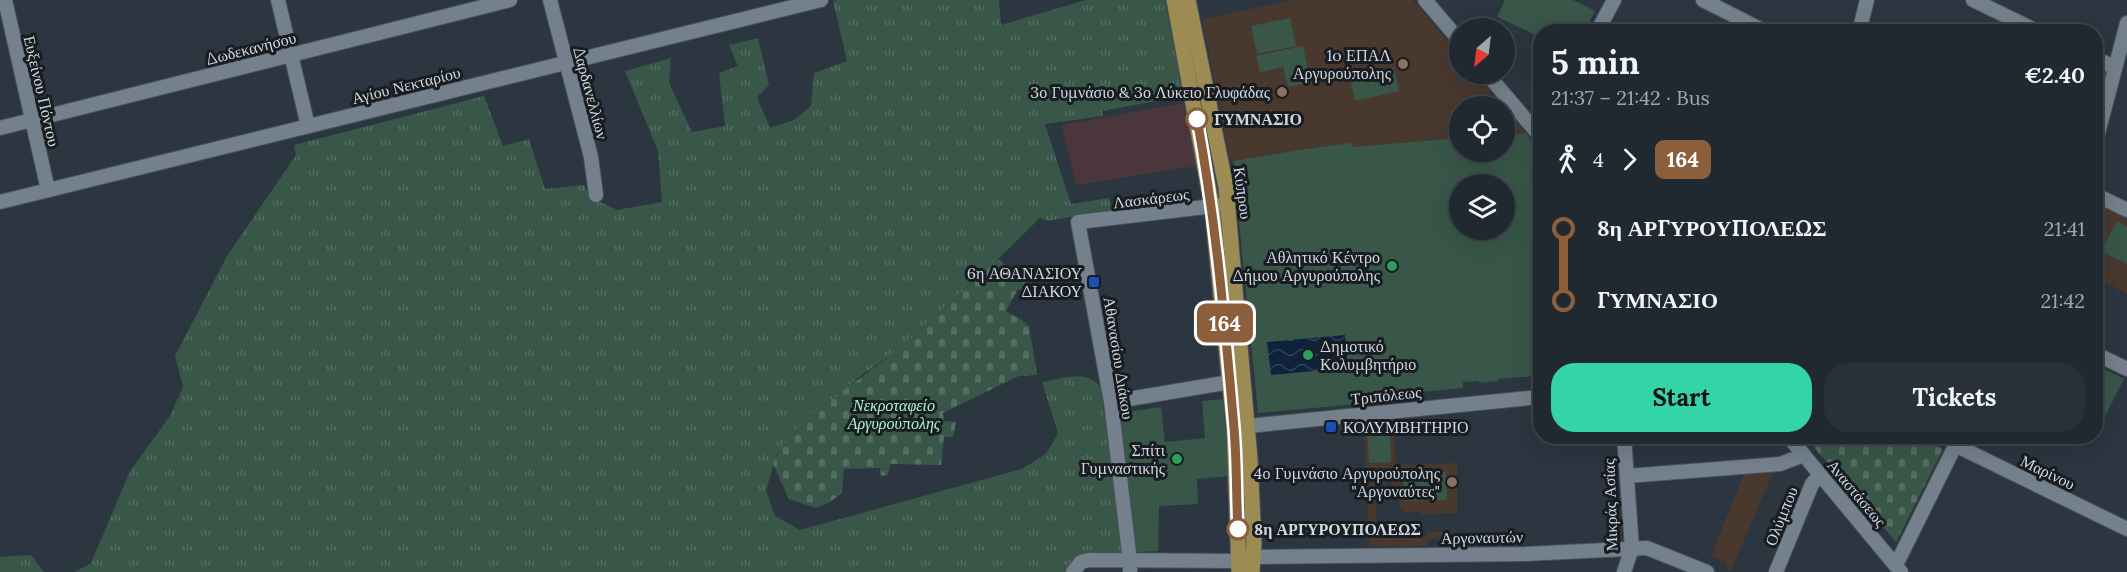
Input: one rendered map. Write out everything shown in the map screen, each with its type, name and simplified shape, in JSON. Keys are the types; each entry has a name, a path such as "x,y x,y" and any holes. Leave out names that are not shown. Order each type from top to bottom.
{"main road":[{"name":"Κύπρου","path":"1174,0 1220,206 1241,427 1246,566"},
{"name":"Κύπρου","path":"1188,0 1226,187 1220,206 1230,382 1241,427"}],"street":[{"name":"Ευξείνου Πόντου","path":"5,0 48,190"},
{"path":"278,0 308,126"},
{"name":"Δωδεκανήσου","path":"0,128 510,0"},
{"name":"Δαρδανελλίων","path":"550,0 591,157 596,195"},
{"name":"Αγίου Νεκταρίου","path":"0,202 821,0"},
{"path":"1425,0 1449,28"},
{"path":"1601,24 1614,0"},
{"path":"1703,0 1750,24"},
{"path":"1861,24 1867,0"},
{"path":"1973,0 2022,24"},
{"path":"2103,114 2127,23"},
{"path":"2103,62 2115,68"},
{"path":"1496,84 1533,128"},
{"path":"2103,198 2127,210"},
{"name":"Λασκάρεως","path":"1078,222 1220,206"},
{"name":"Αθανασίου Διάκου","path":"1078,222 1111,402 1130,567"},
{"path":"2103,357 2127,369"},
{"path":"1111,402 1230,382"},
{"name":"Τριπόλεως","path":"1241,427 1533,398"},
{"name":"Μικράς Ασίας","path":"1624,572 1632,548 1625,444"},
{"name":"Αναστάσεως","path":"1795,444 1899,568"},
{"path":"1899,568 1956,444"},
{"name":"Μαρίνου","path":"1963,444 2127,529"},
{"path":"1627,476 1780,464 1804,455"},
{"name":"Ολύμπου","path":"1776,572 1812,484 1820,475"},
{"name":"Αργοναυτών","path":"1073,572 1081,562 1089,560 1130,567 1246,566 1632,548 1647,548 1707,572"}],"shaded area":[{"path":"1294,0 1413,0 1449,43 1449,84 1484,84 1491,92 1489,96 1449,96 1449,139 1352,147 1352,144 1314,147 1297,152 1230,161 1202,19"},
{"path":"1184,103 1197,166 1076,185 1061,125"},
{"path":"1515,120 1526,133 1515,134"},
{"path":"2103,205 2127,217 2127,294 2103,282"},
{"name":"4ο Γυμνάσιο Αργυρούπολης \"Αργοναύτες\"","path":"1394,426 1396,465 1457,463 1457,513 1406,512 1400,508 1399,492 1393,492 1392,468 1375,468 1376,527 1380,527 1380,533 1385,533 1386,537 1426,536 1426,532 1451,532 1451,538 1428,539 1428,546 1369,546 1364,428"},
{"path":"1746,469 1774,470 1731,571 1728,570 1725,562 1711,556"}],"green space":[{"path":"999,0 1001,25 1086,0 1165,0 1183,96 1102,111 1103,116 1045,124 1071,204 1109,198 1112,210 1047,221 1040,218 897,351 859,377 777,454 766,490 775,516 800,530 1022,469 1046,454 1058,433 1042,382 1074,376 1089,378 1101,388 1123,554 1079,555 1067,572 75,572 91,563 130,471 170,416 183,387 175,356 227,256 296,155 294,145 484,96 503,146 529,139 545,189 584,185 590,197 617,210 662,202 658,151 625,71 671,58 669,83 692,132 725,126 719,73 738,66 729,45 758,38 769,85 757,97 770,128 794,120 811,106 814,73 847,61 833,1"},
{"path":"1505,0 1573,0 1595,11 1588,24 1533,24 1533,34 1515,25 1515,18 1497,17"},
{"path":"1290,18 1296,46 1257,54 1251,26"},
{"path":"1303,46 1311,83 1288,87 1283,67 1260,72 1256,56"},
{"path":"1394,68 1399,91 1355,101 1350,78"},
{"name":"Αθλητικό Κέντρο Δήμου Αργυρούπολης","path":"1526,133 1533,142 1533,376 1479,383 1479,381 1463,382 1463,388 1410,393 1410,396 1398,397 1397,394 1369,397 1369,403 1258,413 1233,161 1352,143 1353,147 1449,139 1449,162 1515,162 1515,134"},
{"path":"2117,221 2127,227 2127,264 2103,252 2103,247"},
{"name":"Νεκροταφείο Αργυρούπολης","path":"998,259 1011,270 1024,275 1026,282 1021,290 1018,289 1006,311 1029,325 1037,375 1019,376 943,413 944,421 956,422 953,437 944,437 941,465 890,464 888,475 881,476 880,468 844,469 842,493 830,502 816,508 789,499 773,464 783,445 796,429 806,418 897,351"},
{"path":"2103,368 2124,379 2103,420"},
{"name":"Σπίτι Γυμναστικής","path":"1223,399 1230,476 1197,479 1198,504 1159,506 1158,551 1136,552 1119,413 1161,407 1165,442 1205,438 1202,401"},
{"path":"1390,430 1391,462 1369,463 1367,431"},
{"path":"1811,444 1933,444 1943,449 1896,542"},
{"path":"1446,472 1447,500 1404,501 1403,473"},
{"path":"31,555 44,572 0,572 0,557"}],"water":[{"name":"Δημοτικό Κολυμβητήριο","path":"1345,335 1348,368 1271,375 1267,342"}],"bus line":[{"name":"164","path":"1197,119 1212,207 1224,319 1234,427 1238,529"}],"place":[{"name":"1o ΕΠΑΛ Αργυρούπολης","path":"1403,64"},
{"name":"3ο Γυμνάσιο & 3ο Λύκειο Γλυφάδας","path":"1282,92"},
{"name":"ΓΥΜΝΑΣΙΟ","path":"1197,119"},
{"name":"Αθλητικό Κέντρο Δήμου Αργυρούπολης","path":"1392,266"},
{"name":"6η ΑΘΑΝΑΣΙΟΥ ΔΙΑΚΟΥ","path":"1094,282"},
{"name":"Δημοτικό Κολυμβητήριο","path":"1308,355"},
{"name":"ΚΟΛΥΜΒΗΤΗΡΙΟ","path":"1331,427"},
{"name":"Σπίτι Γυμναστικής","path":"1177,459"},
{"name":"4ο Γυμνάσιο Αργυρούπολης \"Αργοναύτες\"","path":"1452,482"},
{"name":"8η ΑΡΓΥΡΟΥΠΟΛΕΩΣ","path":"1238,529"}]}
